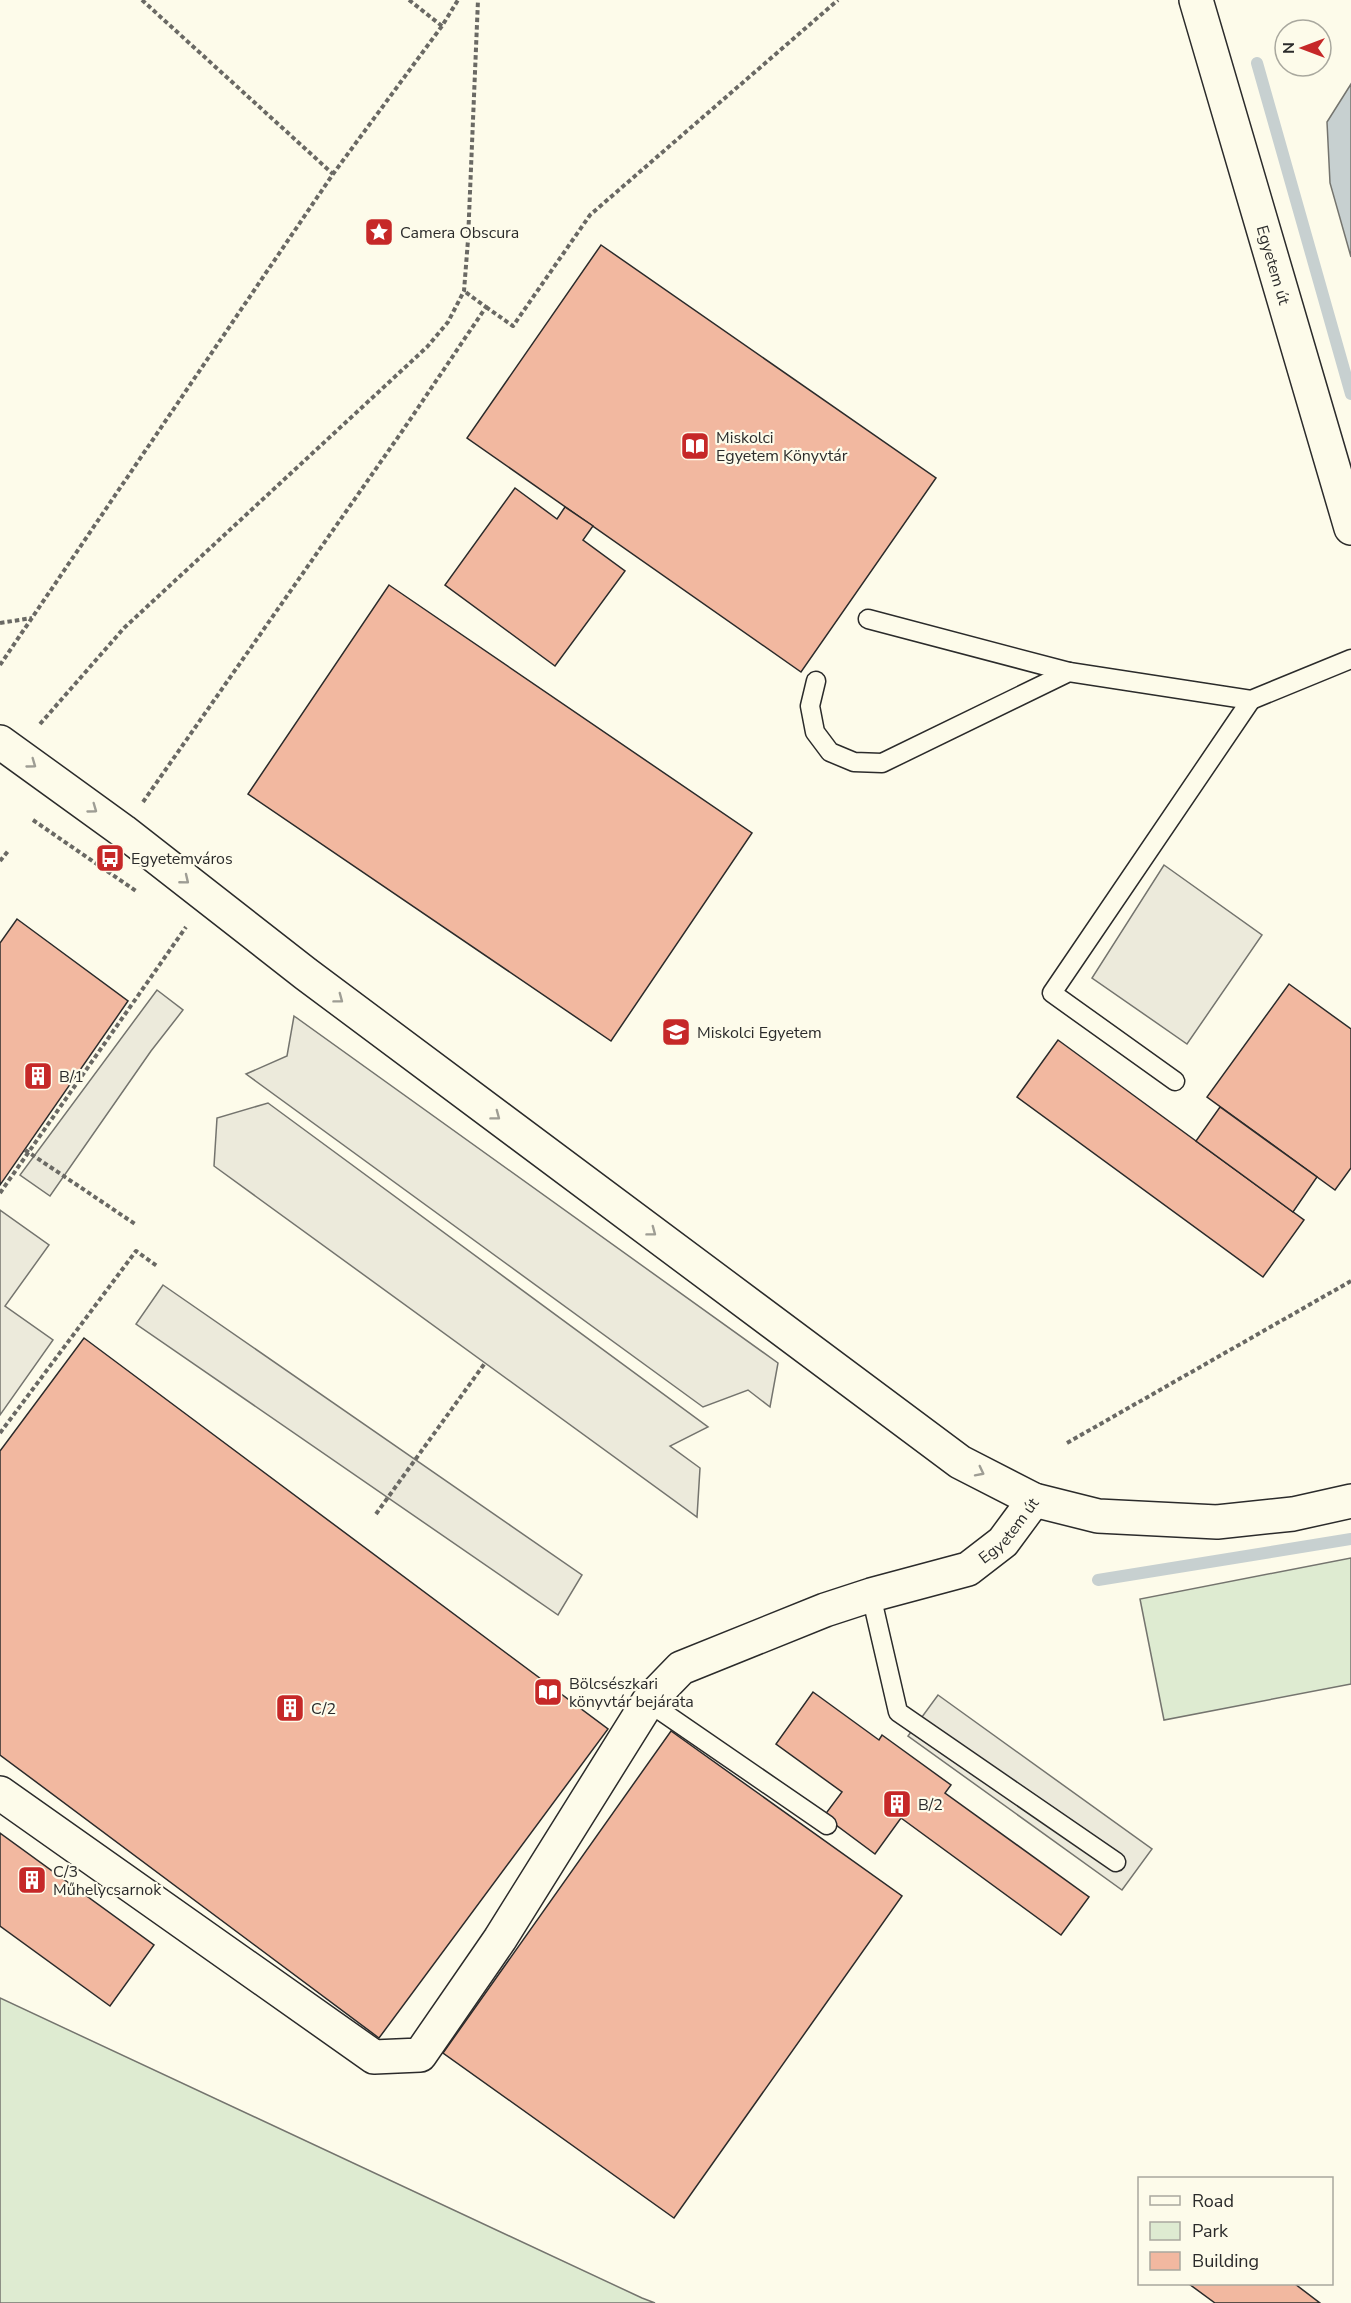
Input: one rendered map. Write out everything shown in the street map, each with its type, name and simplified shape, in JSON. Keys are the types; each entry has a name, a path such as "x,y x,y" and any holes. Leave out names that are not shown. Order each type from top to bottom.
{"street":[{"name":"Egyetem út","path":"1196,0 1351,528"},
{"path":"8,747 123,831 306,974 960,1462 1034,1500"},
{"name":"Egyetem út","path":"648,1702 681,1668 825,1610 968,1569 1004,1542 1034,1500 1098,1516 1217,1522 1293,1514 1351,1501"},
{"path":"0,1792 374,2057 420,2055 500,1939 648,1702"}],"lane":[{"path":"868,619 1069,672 1251,700 1351,659"},
{"path":"816,681 810,706 815,732 830,752 854,762 882,763 1069,672"},
{"path":"1175,1081 1052,993 1251,700"},
{"path":"871,1595 898,1712 1116,1862"},
{"path":"648,1702 826,1826"}],"path":[{"path":"142,0 333,174"},
{"path":"409,0 442,26"},
{"path":"0,665 333,174 442,26 458,0"},
{"path":"8,747 124,627 427,348 448,322 464,291 478,0"},
{"path":"464,291 513,326 590,215 838,0"},
{"path":"123,831 486,307"},
{"path":"0,622 33,618"},
{"path":"33,820 141,895"},
{"path":"0,861 8,851"},
{"path":"0,1193 187,928 178,921"},
{"path":"25,1150 135,1224"},
{"path":"0,1433 136,1251 157,1266"},
{"path":"1067,1443 1351,1281"},
{"path":"376,1514 485,1363"}],"green space":[{"path":"1351,1558 1351,1684 1164,1720 1140,1599"},
{"path":"0,1998 642,2298 655,2303 0,2303"}],"shaded area":[{"path":"1351,84 1351,257 1330,183 1327,122"},
{"path":"1164,865 1262,935 1187,1044 1092,978"},
{"path":"157,990 183,1010 151,1051 50,1196 20,1175"},
{"path":"294,1016 778,1363 770,1407 748,1390 703,1407 246,1074 287,1056"},
{"path":"268,1103 708,1427 670,1446 700,1468 697,1517 214,1166 217,1118"},
{"path":"0,1210 49,1245 5,1306 53,1340 0,1415"},
{"path":"163,1285 582,1575 558,1615 136,1324"},
{"path":"938,1695 1152,1849 1122,1890 908,1736"}],"building":[{"path":"601,245 936,478 801,672 467,438"},
{"path":"515,488 557,519 565,507 593,526 583,540 625,571 555,666 445,585"},
{"path":"389,585 752,833 611,1041 248,794"},
{"name":"B/1","path":"17,919 128,1001 0,1185 0,943"},
{"path":"1289,984 1351,1029 1351,1168 1335,1190 1207,1097"},
{"path":"1058,1040 1304,1220 1263,1277 1017,1097"},
{"path":"1220,1107 1317,1177 1293,1212 1196,1141"},
{"name":"C/2","path":"84,1338 608,1729 379,2038 0,1755 0,1451"},
{"name":"B/2","path":"813,1692 879,1740 882,1735 951,1785 945,1793 1089,1897 1061,1935 901,1818 875,1854 824,1816 842,1792 776,1744"},
{"path":"671,1731 902,1896 674,2218 443,2053"},
{"name":"C/3 Műhelycsarnok","path":"0,1833 154,1945 110,2006 0,1926"},
{"path":"1190,2285 1296,2285 1320,2303 1215,2303"}],"waterway":[{"path":"1257,63 1351,394"},
{"path":"1098,1580 1351,1539"}],"place":[{"name":"Camera Obscura","path":"379,232"},
{"name":"Miskolci Egyetem Könyvtár","path":"695,446"},
{"name":"Egyetemváros","path":"110,858"},
{"name":"Miskolci Egyetem","path":"676,1032"},
{"name":"B/1","path":"38,1076"},
{"name":"Bölcsészkari könyvtár bejárata","path":"548,1692"},
{"name":"C/2","path":"290,1708"},
{"name":"B/2","path":"897,1804"},
{"name":"C/3 Műhelycsarnok","path":"32,1880"}]}
